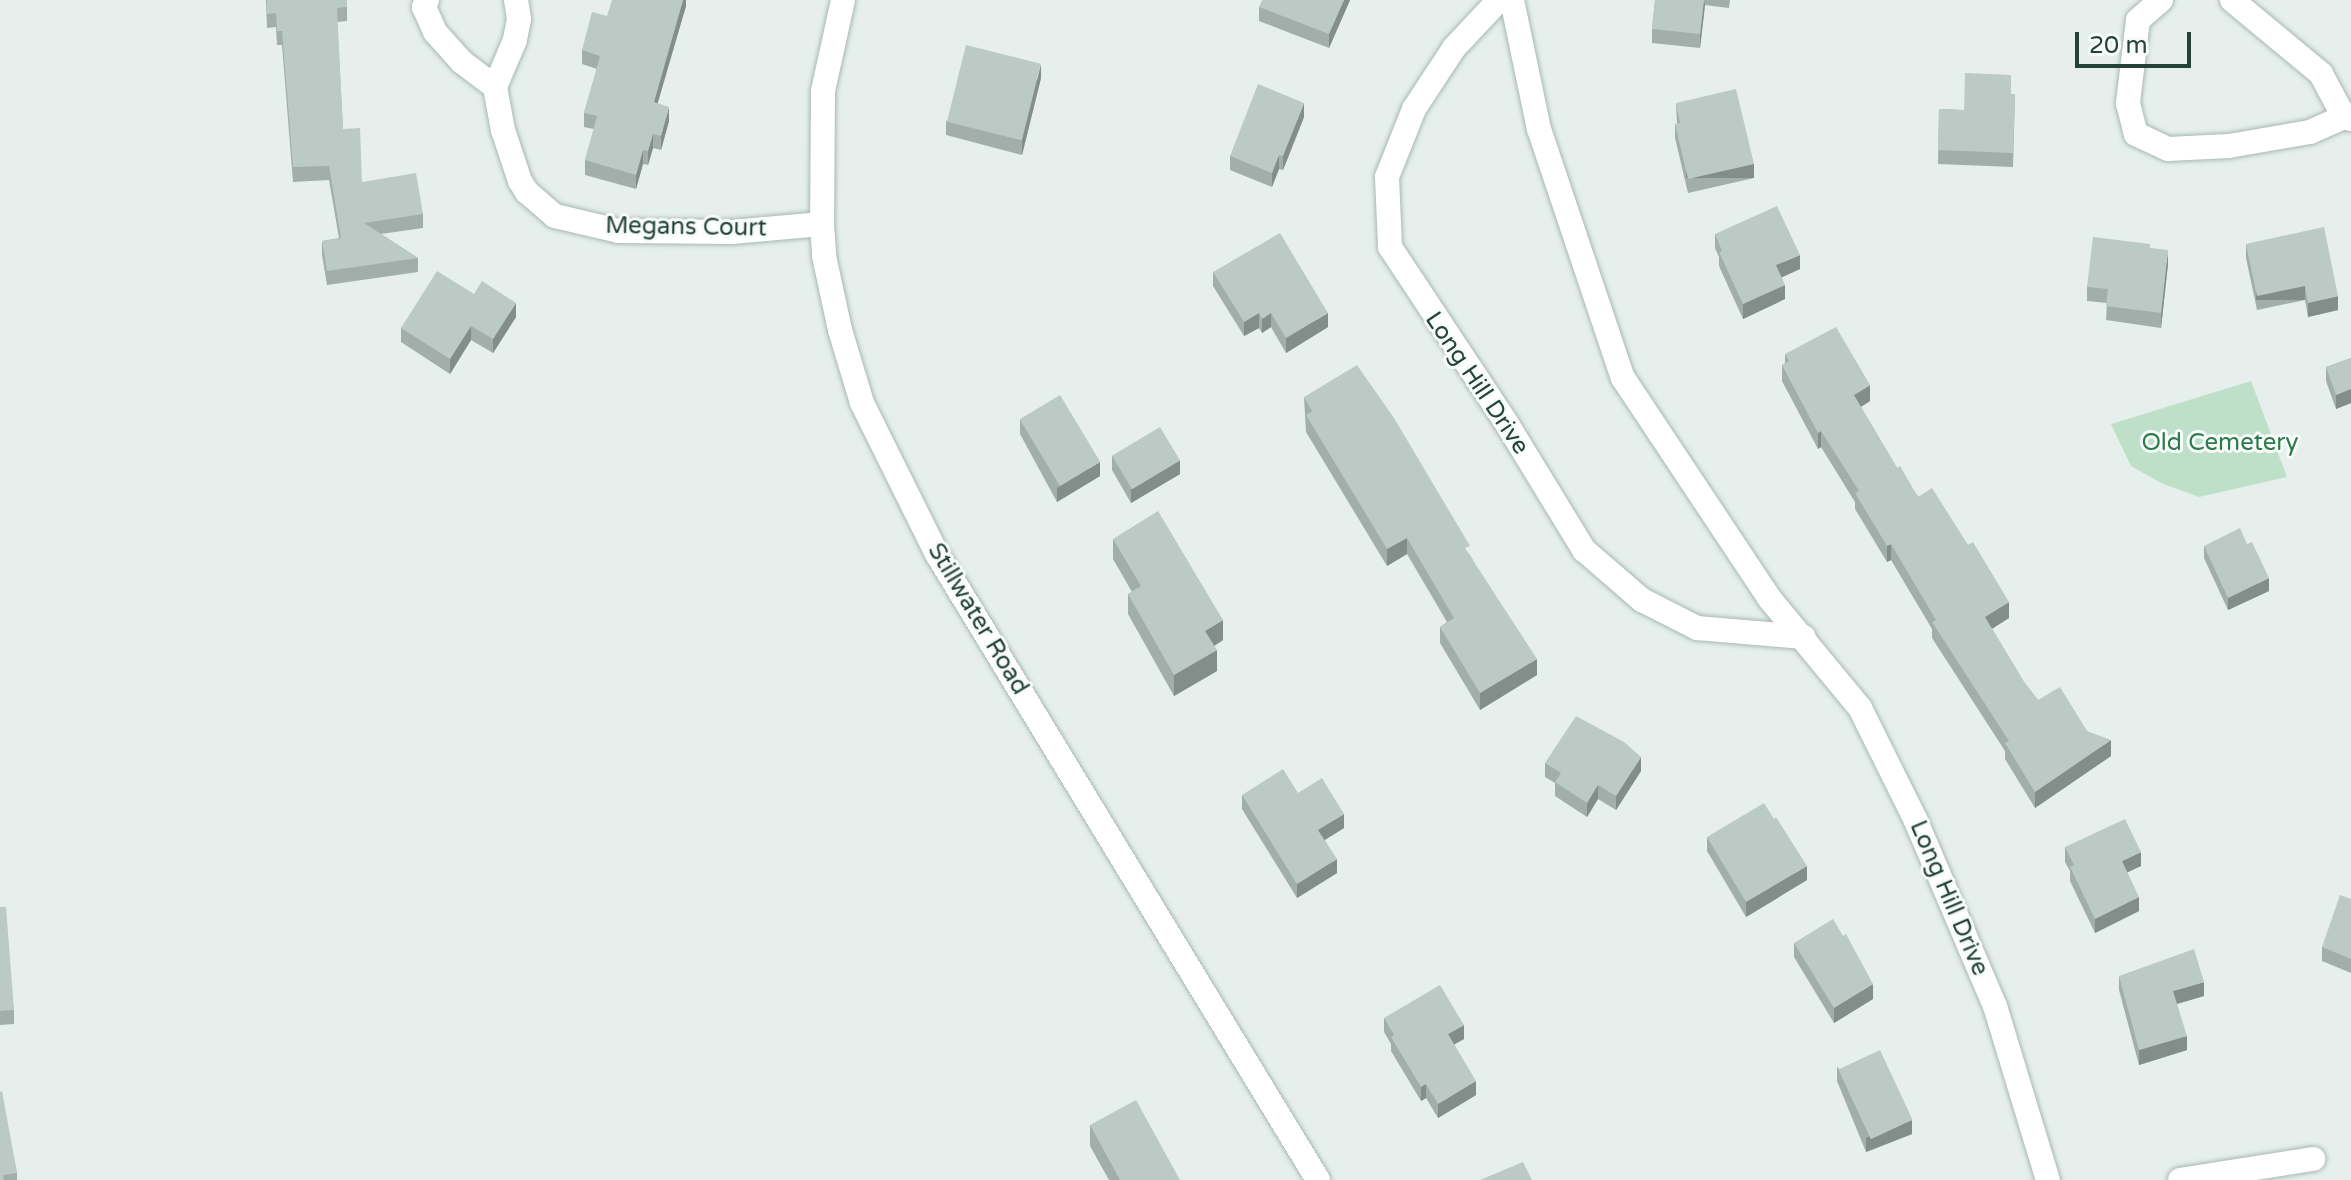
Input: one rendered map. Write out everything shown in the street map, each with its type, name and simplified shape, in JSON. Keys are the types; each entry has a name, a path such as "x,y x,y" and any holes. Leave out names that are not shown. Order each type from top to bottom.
{"street":[{"path":"427,0 424,7 435,32 462,62 495,87 515,40 519,19 516,0"},
{"name":"Stillwater Road","path":"843,0 823,91 822,224 824,256 840,330 862,403 937,554 1318,1180"},
{"name":"Long Hill Drive","path":"1499,0 1454,48 1414,109 1387,177 1390,247 1507,424 1584,550 1642,600 1697,628 1804,637"},
{"name":"Long Hill Drive","path":"1512,0 1539,129 1623,378 1769,598 1860,708 1916,821 1995,1006 2048,1180"},
{"path":"2161,0 2138,20 2128,103 2136,134 2168,149 2229,146 2310,132 2348,118 2321,74 2232,0"},
{"name":"Megans Court","path":"495,87 503,130 520,181 527,192 555,216 619,231 732,232 822,224"},
{"path":"2180,1180 2313,1159"}],"green space":[{"name":"Old Cemetery","path":"2251,381 2287,477 2199,497 2161,483 2131,466 2111,424"}],"building":[{"path":"267,0 347,0 347,7 337,8 343,129 360,128 362,182 416,173 423,214 364,223 418,258 327,271 322,241 341,238 329,166 293,167 282,31 277,31 276,13 267,14"},
{"path":"612,0 683,0 654,102 669,107 661,136 653,134 648,151 643,150 636,175 585,160 597,116 584,113 600,56 582,50 592,12 607,16"},
{"path":"1262,0 1344,0 1329,34 1259,7"},
{"path":"1655,0 1704,0 1700,34 1652,29"},
{"path":"966,45 1041,64 1022,140 947,122"},
{"path":"1965,73 2011,75 2011,94 2015,94 2013,153 1938,150 1939,109 1964,110"},
{"path":"1258,84 1304,103 1283,156 1279,155 1272,173 1230,156"},
{"path":"1736,89 1754,164 1688,179 1675,124 1680,123 1676,103"},
{"path":"1777,206 1800,255 1776,265 1785,285 1743,304 1719,252 1722,251 1715,234"},
{"path":"2324,227 2338,296 2308,303 2305,286 2257,296 2246,244"},
{"path":"1280,233 1328,313 1286,338 1271,313 1262,319 1259,313 1244,322 1213,272"},
{"path":"2093,237 2150,244 2150,248 2168,250 2161,313 2106,306 2108,289 2087,287"},
{"path":"437,271 474,294 482,281 516,303 493,339 471,326 450,359 401,328"},
{"path":"1836,327 1870,385 1854,395 1897,468 1900,466 1918,497 1932,488 1968,545 1973,542 2009,602 1985,617 2024,682 2038,700 2060,687 2087,731 2111,740 2035,792 2005,743 2009,741 1932,622 1936,620 1891,544 1887,546 1855,493 1859,491 1821,431 1818,433 1782,365 1789,361 1785,354"},
{"path":"2351,358 2351,389 2336,395 2326,367"},
{"path":"1357,365 1394,418 1470,546 1465,548 1537,659 1480,693 1440,627 1454,618 1407,538 1387,549 1306,415 1312,411 1304,397"},
{"path":"1060,395 1100,462 1060,486 1020,419"},
{"path":"1160,427 1180,460 1132,489 1112,456"},
{"path":"1158,511 1223,620 1205,631 1217,650 1174,675 1128,594 1141,586 1113,539"},
{"path":"2240,528 2247,544 2252,542 2269,578 2228,598 2204,546"},
{"path":"1576,716 1624,742 1641,757 1616,796 1598,785 1587,803 1555,782 1561,773 1545,763"},
{"path":"1283,769 1298,793 1322,778 1344,814 1318,830 1337,859 1297,884 1242,795"},
{"path":"1764,803 1807,866 1746,902 1707,837"},
{"path":"2125,819 2141,852 2122,861 2139,897 2095,919 2070,867 2074,865 2065,847"},
{"path":"2340,895 2351,899 2351,959 2322,947"},
{"path":"0,907 6,907 14,1010 0,1011"},
{"path":"1833,919 1843,936 1846,934 1873,984 1834,1008 1794,943"},
{"path":"2194,949 2204,982 2173,991 2187,1036 2139,1050 2119,976"},
{"path":"1440,985 1464,1025 1448,1034 1476,1081 1438,1104 1426,1084 1421,1087 1391,1037 1394,1035 1384,1018"},
{"path":"1880,1050 1913,1120 1871,1139 1838,1069"},
{"path":"0,1092 17,1173 3,1175 4,1180 0,1180"},
{"path":"1136,1100 1180,1180 1120,1180 1090,1125"},
{"path":"1523,1162 1532,1180 1480,1180"}]}
